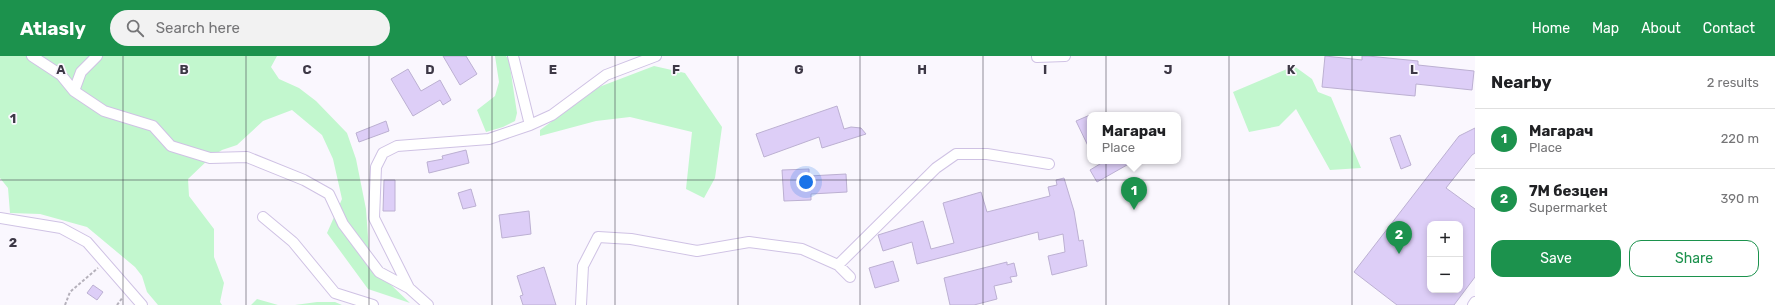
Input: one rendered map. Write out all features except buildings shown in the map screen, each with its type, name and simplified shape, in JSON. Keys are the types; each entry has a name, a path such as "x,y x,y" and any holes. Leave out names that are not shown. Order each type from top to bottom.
{"street":[{"path":"32,56 61,75 74,91 104,111 153,126 171,146 210,158 247,158 304,180 329,194 343,224 379,272 409,288 428,305"},
{"path":"74,91 81,72 97,56"},
{"path":"513,56 530,125"},
{"path":"409,288 374,218 376,167 383,153 397,146 489,139 530,125 552,115 606,75 656,56"},
{"path":"1037,56 1065,56"},
{"path":"838,265 936,168 956,154 987,154 1049,164"},
{"path":"263,217 293,242 335,292 373,305"},
{"path":"0,218 61,228 87,242 142,305"},
{"path":"581,305 583,266 598,237 631,239 697,251 749,242 802,249 838,265 850,277"}],"path":[{"path":"65,305 70,292 104,262"}],"green space":[{"path":"0,56 277,56 271,67 279,79 299,88 316,101 347,133 356,159 366,209 369,251 389,283 410,303 368,289 327,233 342,199 333,159 322,135 292,110 263,121 237,145 222,150 210,158 188,179 189,196 214,229 214,257 224,283 220,302 222,305 158,305 147,292 142,276 135,267 87,227 40,214 10,213 8,188 0,178"},
{"path":"495,56 506,56 509,60 517,113 515,121 503,127 486,132 477,110 495,96 499,82"},
{"path":"654,66 685,73 722,127 715,178 704,198 686,189 692,132 630,117 596,121 540,136 540,130 599,87"},
{"path":"1294,66 1312,79 1318,92 1331,97 1361,168 1330,170 1296,109 1279,126 1249,132 1233,92"},
{"path":"257,299 278,305 251,305"},
{"path":"317,302 335,302 342,305 295,305"}],"place":[{"name":"Магарач","path":"1134,210"},
{"name":"7М безцен","path":"1399,254"}]}
